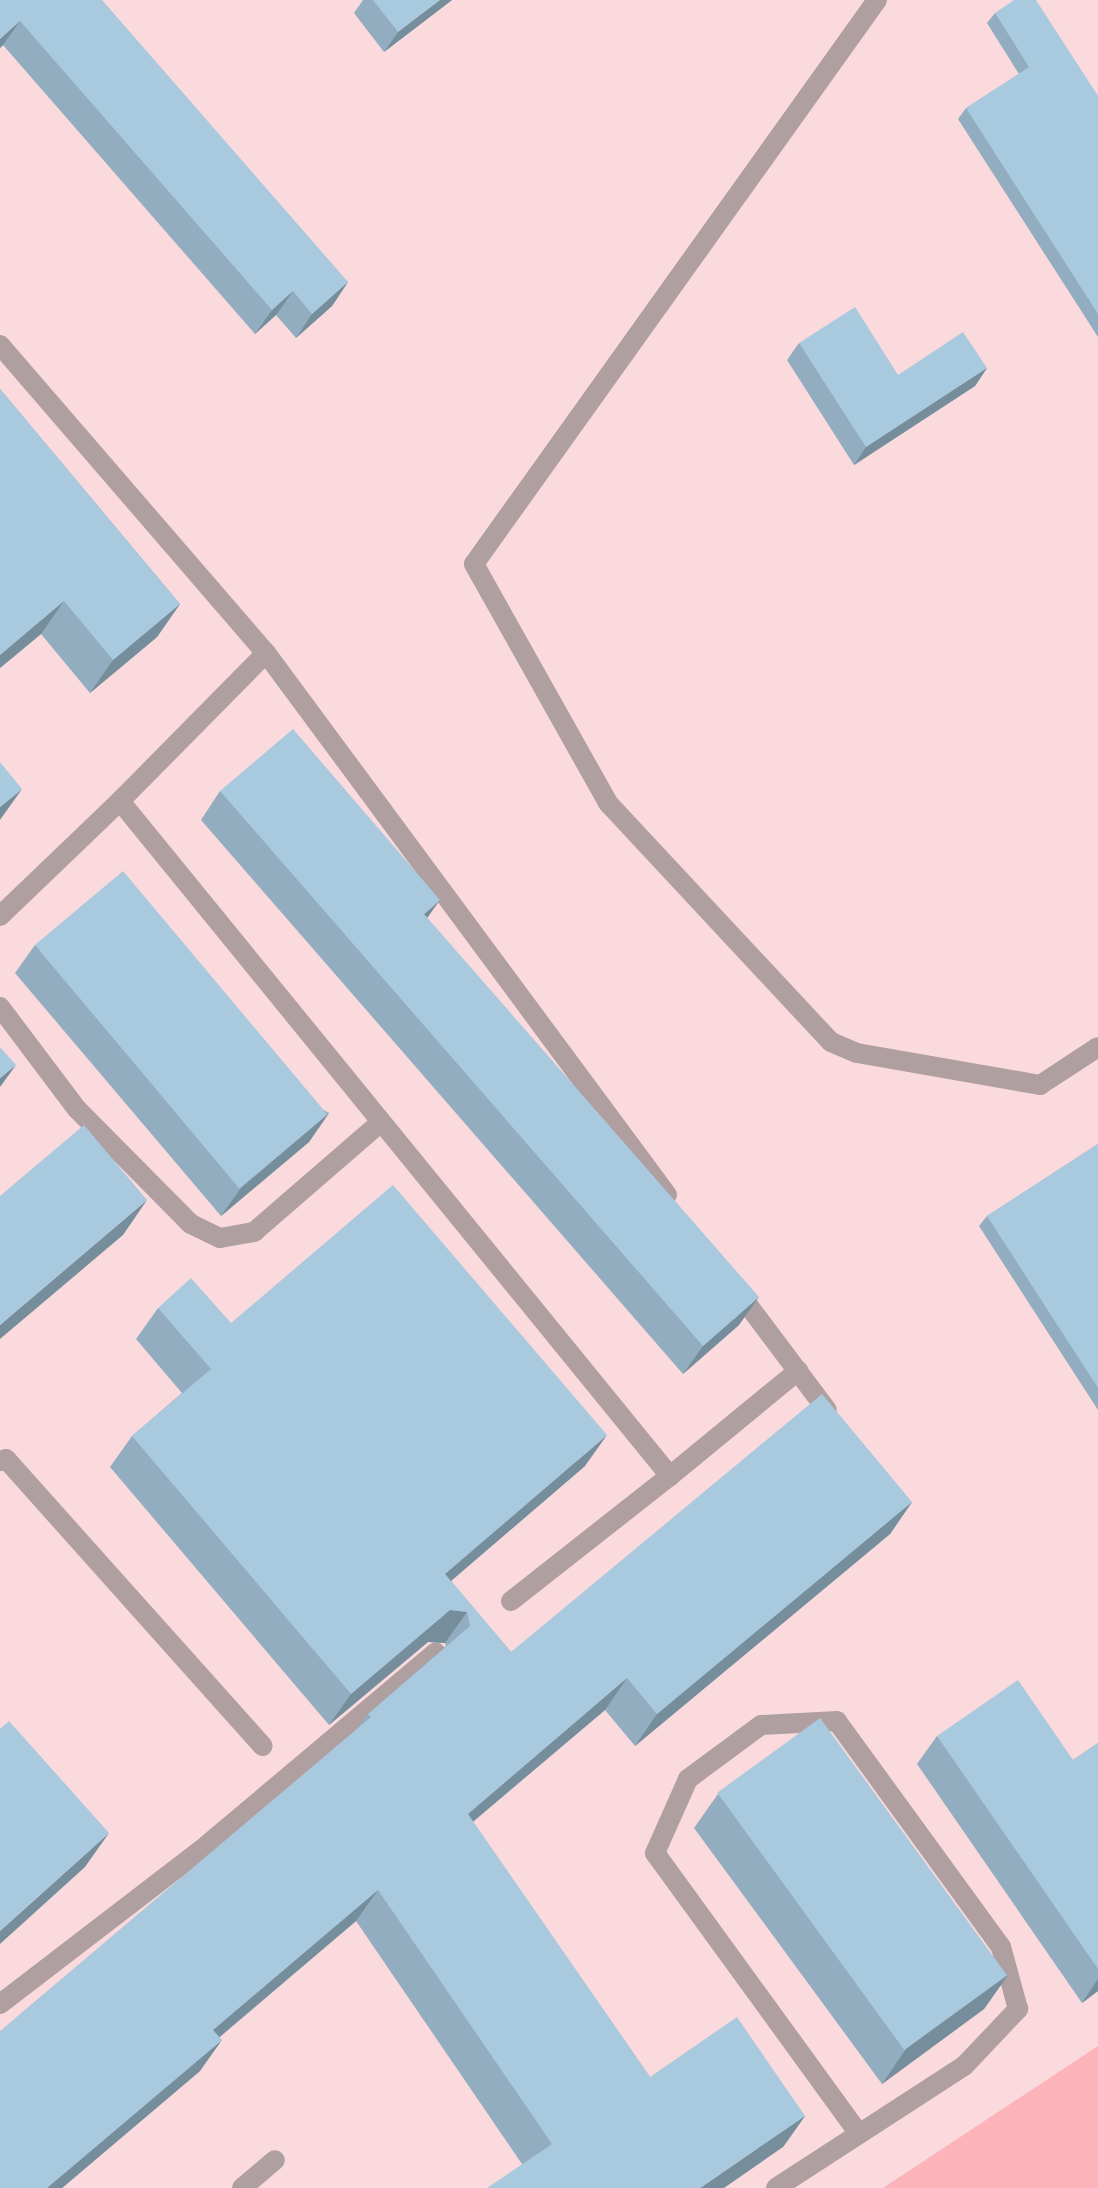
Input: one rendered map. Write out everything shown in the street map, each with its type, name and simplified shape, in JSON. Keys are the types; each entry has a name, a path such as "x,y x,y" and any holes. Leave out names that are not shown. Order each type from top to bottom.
{"lane":[{"path":"877,0 474,564 608,803 831,1042 857,1053 1040,1085 1098,1047"},
{"path":"0,345 266,653 684,1217"},
{"path":"0,916 120,801 266,653"},
{"path":"120,801 670,1476"},
{"path":"0,1007 77,1109 191,1224 220,1238 254,1232 381,1122"},
{"path":"722,1269 827,1410"},
{"path":"511,1601 798,1371"},
{"path":"0,1461 6,1459 263,1746"},
{"path":"0,2004 207,1845 436,1652"},
{"path":"776,2188 857,2131 964,2066 1018,2009 1001,1947 837,1721 761,1725 688,1779 655,1853 857,2131"},
{"path":"242,2188 275,2160"}],"shaded area":[{"path":"1098,2046 1098,2188 883,2188"}],"building":[{"path":"0,0 102,0 348,282 312,314 293,291 272,310 20,21 0,39"},
{"path":"373,0 440,0 398,32"},
{"path":"1014,0 1036,0 1098,96 1098,314 966,108 1029,67 995,13"},
{"path":"855,307 898,375 963,332 987,368 866,447 799,343"},
{"path":"0,389 180,604 113,660 64,601 0,655"},
{"path":"293,729 440,900 424,914 759,1297 703,1346 220,791"},
{"path":"0,762 22,789 0,807"},
{"path":"123,871 327,1115 239,1189 35,945"},
{"path":"0,1047 16,1065 0,1078"},
{"path":"84,1125 147,1200 0,1325 0,1196"},
{"path":"1098,1144 1098,1388 987,1216"},
{"path":"393,1185 607,1435 445,1574 511,1652 822,1394 912,1502 657,1714 627,1678 468,1814 650,2077 737,2017 805,2116 700,2188 487,2188 552,2144 378,1890 213,2030 222,2040 47,2188 0,2188 0,2031 371,1717 368,1714 470,1626 467,1612 450,1610 351,1694 132,1436 211,1369 158,1308 191,1278 231,1323"},
{"path":"1018,1680 1073,1760 1098,1743 1098,1969 937,1736"},
{"path":"820,1718 1007,1975 904,2050 717,1793"},
{"path":"9,1721 109,1833 0,1931 0,1729"}]}
